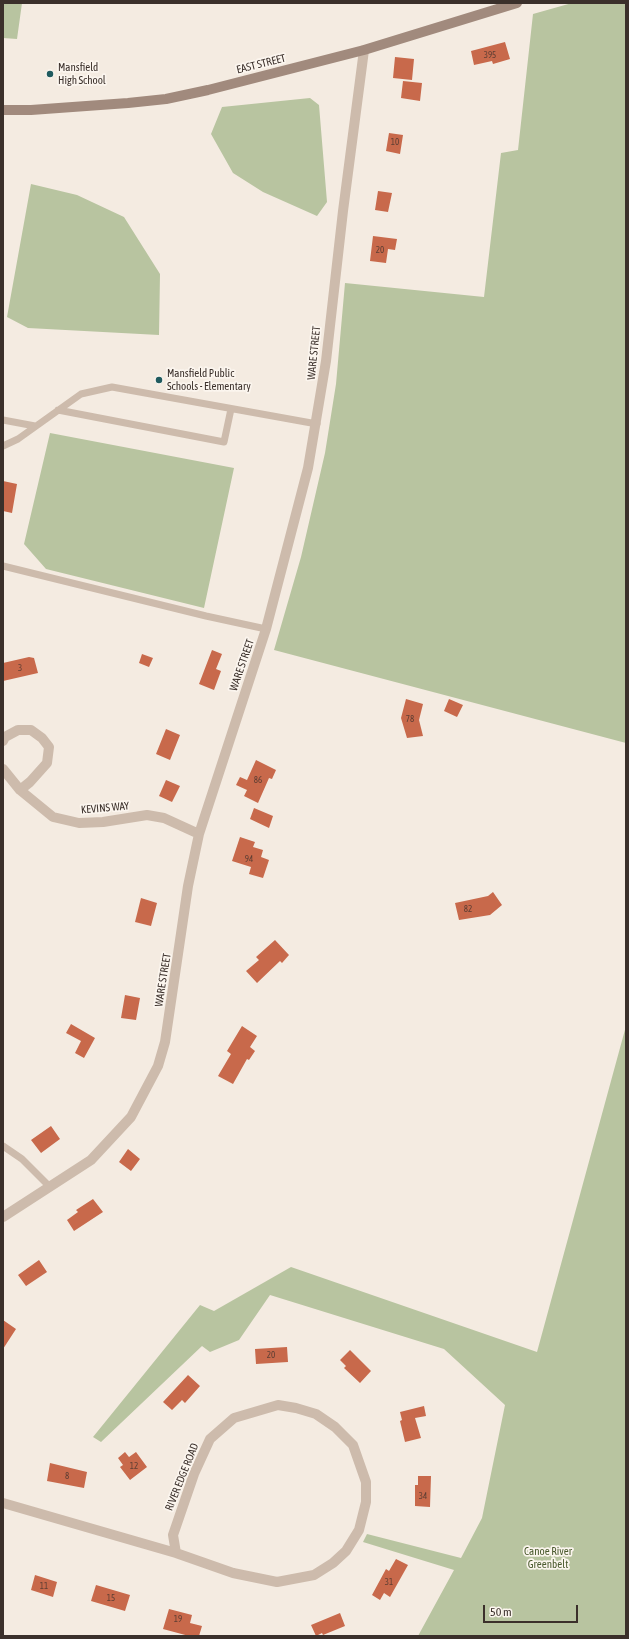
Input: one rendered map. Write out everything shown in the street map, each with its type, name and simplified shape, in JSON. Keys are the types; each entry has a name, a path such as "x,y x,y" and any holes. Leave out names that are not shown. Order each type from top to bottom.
{"main road":[{"name":"EAST STREET","path":"3,110 73,108 166,99 260,77 364,50 518,3"}],"street":[{"name":"WARE STREET","path":"3,1217 91,1160 131,1117 158,1066 167,1028 188,886 199,834 266,629 283,559 298,509 317,424 364,50"},
{"path":"3,741 5,737 18,730 30,730 42,738 49,747 46,763 30,782 20,790"},
{"name":"KEVINS WAY","path":"3,768 20,790 53,817 79,823 103,822 147,815 164,818 199,834"},
{"name":"RIVER EDGE ROAD","path":"3,1503 176,1552 233,1573 277,1582 314,1575 333,1563 346,1552 359,1530 366,1502 366,1482 353,1445 335,1427 316,1414 296,1408 278,1405 234,1418 210,1439 194,1474 173,1535 176,1552"}],"lane":[{"path":"3,446 18,439 81,394 112,387 317,424"},
{"path":"58,410 224,442 231,409"},
{"path":"3,420 35,426"},
{"path":"3,566 206,616 266,629"},
{"path":"3,1146 22,1159 49,1186"}],"green space":[{"path":"3,3 22,3 17,39 3,38"},
{"path":"572,3 626,3 626,743 274,650 301,557 325,453 336,384 345,283 484,297 501,153 518,150 533,14"},
{"path":"310,98 319,105 327,202 317,216 263,192 233,173 211,134 222,107"},
{"path":"31,184 77,195 124,217 160,274 159,335 28,328 7,317"},
{"path":"50,433 234,468 204,608 46,569 24,544"},
{"name":"Canoe River Greenbelt","path":"626,1026 626,1636 418,1636 454,1570 363,1542 367,1534 461,1558 482,1518 505,1405 444,1349 270,1295 239,1340 210,1352 202,1346 101,1442 93,1437 200,1305 214,1311 291,1267 537,1352"}],"building":[{"path":"505,42 510,59 493,64 492,61 474,65 471,51"},
{"path":"395,57 414,59 412,80 393,78"},
{"path":"403,81 422,83 420,101 401,98"},
{"path":"389,133 403,135 400,154 386,151"},
{"path":"378,191 392,193 388,212 375,210"},
{"path":"373,236 397,239 395,250 388,249 386,263 370,261"},
{"path":"3,481 17,484 12,513 3,511"},
{"path":"212,650 222,654 216,669 221,671 214,690 199,684"},
{"path":"142,654 153,658 149,667 139,663"},
{"path":"29,657 34,658 38,673 3,681 3,663"},
{"path":"406,699 423,704 419,720 423,736 407,738 401,718"},
{"path":"449,699 463,705 457,717 444,711"},
{"path":"166,729 180,735 170,760 156,754"},
{"path":"256,760 276,770 272,779 269,778 258,803 244,796 247,790 236,785 240,777 247,780"},
{"path":"166,780 180,786 172,802 159,796"},
{"path":"254,808 273,816 269,828 250,819"},
{"path":"240,837 255,842 253,847 263,850 261,857 269,860 263,878 249,874 251,867 232,861"},
{"path":"493,892 502,905 490,915 459,920 455,903 488,896"},
{"path":"141,898 157,903 151,926 135,922"},
{"path":"275,940 289,955 282,963 280,961 257,983 246,971 259,960 256,957"},
{"path":"125,995 140,998 136,1020 121,1018"},
{"path":"71,1024 95,1038 84,1058 75,1053 81,1041 66,1033"},
{"path":"242,1026 257,1036 250,1047 255,1051 249,1060 247,1059 233,1084 218,1076 231,1054 227,1051"},
{"path":"51,1126 60,1139 41,1153 31,1140"},
{"path":"128,1149 140,1159 131,1171 119,1162"},
{"path":"93,1199 103,1212 74,1231 67,1220 78,1212 76,1210"},
{"path":"39,1260 47,1272 26,1286 18,1275"},
{"path":"3,1320 16,1329 3,1349"},
{"path":"287,1347 288,1362 256,1364 255,1349"},
{"path":"350,1350 371,1371 360,1383 344,1368 346,1366 340,1360"},
{"path":"188,1375 200,1386 185,1403 182,1400 172,1410 163,1402"},
{"path":"424,1406 426,1416 415,1418 421,1438 405,1442 400,1421 402,1420 400,1412"},
{"path":"125,1452 129,1457 136,1452 147,1467 130,1480 120,1467 123,1465 118,1458"},
{"path":"50,1463 87,1472 84,1488 47,1481"},
{"path":"418,1476 431,1476 430,1507 415,1506 415,1485 418,1485"},
{"path":"396,1559 408,1565 390,1597 384,1593 380,1600 372,1595 386,1569 389,1571"},
{"path":"35,1575 57,1582 53,1597 31,1590"},
{"path":"96,1585 130,1595 125,1611 91,1601"},
{"path":"169,1609 192,1615 190,1623 202,1626 199,1636 189,1636 163,1629"},
{"path":"340,1613 345,1626 323,1635 322,1633 316,1636 311,1625"}],"place":[{"name":"Mansfield High School","path":"50,74"},
{"name":"Mansfield Public Schools - Elementary","path":"159,380"}]}
